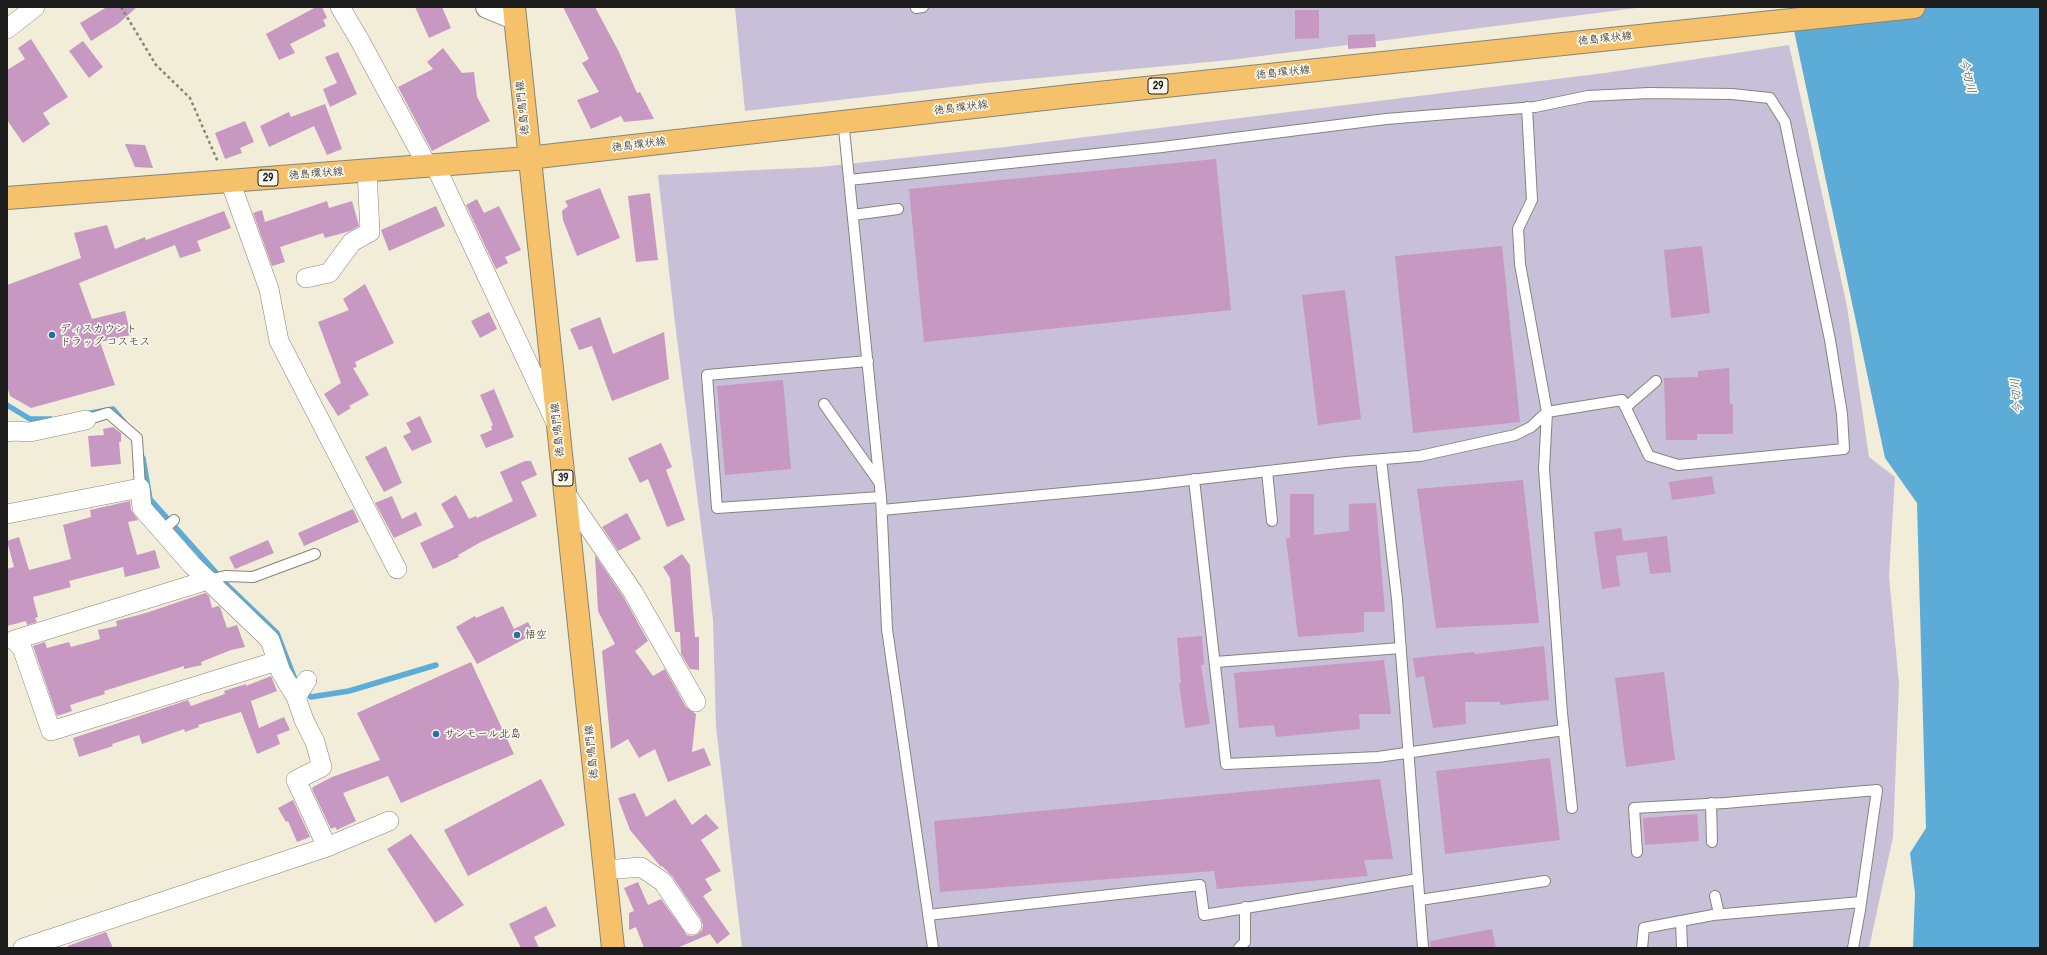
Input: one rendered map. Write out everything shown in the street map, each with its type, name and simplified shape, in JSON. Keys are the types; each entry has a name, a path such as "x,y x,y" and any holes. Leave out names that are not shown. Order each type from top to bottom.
{"main road":[{"name":"徳島環状線","path":"7,198 528,158 1070,96 1914,7"},
{"name":"徳島鳴門線","path":"514,13 528,158 613,948"}],"street":[{"path":"7,29 36,7"},
{"path":"340,7 431,165 557,426"},
{"path":"487,7 514,13"},
{"path":"306,278 329,272 352,242 370,232 367,170"},
{"path":"228,181 269,289 279,341 397,569"},
{"path":"7,432 14,430 30,432 86,420"},
{"path":"7,514 140,488 142,508 168,525 191,564 216,578 270,640 315,742 322,767 296,780 327,847"},
{"path":"564,491 633,592 696,702"},
{"path":"216,578 10,635 22,648 51,731 278,661"},
{"path":"296,697 307,680"},
{"path":"23,948 327,847 389,821"},
{"path":"605,870 641,867 662,882 692,925"}],"lane":[{"path":"849,180 1162,147 1386,119 1527,107 1588,96 1649,93 1732,94 1770,98 1785,122 1830,340 1842,414 1844,449 1793,452 1678,465 1649,456 1622,400 1547,412 1531,427 1515,435 1420,456 882,510"},
{"path":"1527,107 1532,200 1518,229 1520,264 1547,412 1544,469 1564,730 1572,808"},
{"path":"844,128 880,484 888,629 933,948"},
{"path":"853,215 898,209"},
{"path":"868,361 707,375 717,508 881,497"},
{"path":"1626,407 1656,381"},
{"path":"824,404 880,484"},
{"path":"86,420 108,413 137,438 140,488"},
{"path":"1381,459 1401,648 1423,948"},
{"path":"1267,471 1272,521"},
{"path":"1194,479 1226,764 1378,758 1409,752 1564,730"},
{"path":"216,578 253,578 315,554"},
{"path":"1215,662 1401,648"},
{"path":"1637,852 1634,808 1877,790 1862,902 1853,948"},
{"path":"1711,803 1712,842"},
{"path":"928,915 1200,885 1204,915 1418,879"},
{"path":"1420,900 1546,881"},
{"path":"1716,896 1719,914"},
{"path":"1642,948 1644,928 1719,914 1862,902"},
{"path":"1239,948 1245,942 1245,907"},
{"path":"1681,921 1682,948"}],"path":[{"path":"121,7 156,65 190,98 228,181"}],"shaded area":[{"path":"735,7 1644,7 1230,60 985,83 745,111"},
{"path":"1789,45 1847,306 1869,457 1895,477 1889,576 1899,684 1893,837 1869,948 742,948 716,727 713,620 675,323 658,175 820,167 1005,147 1605,73"}],"water":[{"name":"今切川","path":"1789,7 2040,7 2040,948 1913,948 1915,893 1910,853 1926,828 1917,503 1885,458"}],"building":[{"path":"107,7 137,7 118,24 91,41 80,23"},
{"path":"316,7 322,7 327,18 323,20 326,26 290,44 295,53 279,60 266,34"},
{"path":"415,7 442,7 451,28 429,38"},
{"path":"563,7 595,7 619,52 637,93 640,92 654,119 624,122 621,116 591,129 577,100 599,92 582,63 589,59"},
{"path":"1295,10 1319,10 1319,38 1295,39"},
{"path":"1375,34 1376,47 1348,49 1348,35"},
{"path":"31,39 68,97 43,113 50,124 23,143 7,120 7,70 25,59 18,48"},
{"path":"83,41 103,67 89,78 69,51"},
{"path":"443,48 462,73 474,72 477,97 490,121 432,151 398,87 433,69 427,62"},
{"path":"338,52 357,94 330,107 323,89 337,83 325,57"},
{"path":"325,104 342,149 327,155 314,126 269,147 260,126 289,112 291,117"},
{"path":"245,121 254,142 240,148 242,153 225,159 215,133"},
{"path":"125,144 145,145 153,168 135,167"},
{"path":"1216,159 1231,310 924,342 909,189"},
{"path":"600,188 620,238 577,256 563,220 562,211 568,206 565,201"},
{"path":"650,193 658,260 636,262 628,196"},
{"path":"477,199 484,213 499,206 521,250 505,257 508,263 496,269 466,205"},
{"path":"327,201 329,208 352,201 359,226 350,231 325,238 323,233 280,247 285,262 272,266 253,213 262,210 265,222"},
{"path":"436,206 445,226 389,251 381,230"},
{"name":"ディスカウント ドラッグ コスモス","path":"224,211 231,228 197,241 201,251 180,258 175,245 79,283 92,319 125,311 131,335 100,342 115,385 31,408 10,396 7,386 7,285 81,258 74,233 107,225 115,249 145,237 146,240"},
{"path":"1502,246 1520,422 1413,433 1395,256"},
{"path":"1702,246 1710,313 1671,318 1664,250"},
{"path":"365,284 394,343 355,362 357,367 353,368 369,395 349,406 351,408 338,416 324,394 341,383 318,322 349,310 343,299"},
{"path":"1345,290 1361,419 1318,425 1302,295"},
{"path":"489,312 497,329 480,338 471,321"},
{"path":"600,317 613,354 664,332 669,379 612,401 592,346 579,350 570,329"},
{"path":"1729,368 1730,404 1733,404 1733,434 1697,434 1697,440 1666,440 1664,378 1698,377 1698,371"},
{"path":"783,380 791,469 725,475 717,386"},
{"path":"494,389 514,437 486,448 480,435 492,430 491,426 493,425 480,395"},
{"path":"420,416 432,442 412,451 403,436 411,432 406,423"},
{"path":"113,427 121,433 121,442 119,442 121,464 91,467 88,436 104,435 103,429"},
{"path":"661,443 672,467 666,470 685,520 667,527 648,479 640,483 628,458"},
{"path":"386,446 402,483 384,492 365,457"},
{"path":"525,461 531,461 537,475 521,482 537,516 481,542 458,555 459,557 433,569 420,543 454,527 441,504 456,495 469,519 476,516 477,518 513,501 500,472"},
{"path":"1712,476 1715,494 1672,500 1669,482"},
{"path":"1523,480 1539,623 1436,628 1417,489"},
{"path":"1290,494 1314,494 1314,535 1349,531 1349,504 1376,503 1385,612 1364,612 1364,632 1298,637 1286,538 1290,538"},
{"path":"392,496 402,519 416,512 422,525 394,538 375,503"},
{"path":"130,501 131,510 138,520 128,522 137,555 155,550 160,568 125,577 123,567 69,581 71,587 33,597 38,617 35,618 37,622 27,625 26,621 7,626 7,569 14,567 7,541 19,537 29,570 71,559 63,525 91,517 90,510"},
{"path":"353,509 359,522 304,546 298,533"},
{"path":"627,513 641,539 618,551 602,527"},
{"path":"1621,528 1623,541 1667,536 1671,572 1650,574 1647,552 1616,556 1620,586 1602,589 1594,532"},
{"path":"268,540 274,553 235,569 229,557"},
{"path":"682,554 690,565 695,637 699,637 699,670 690,669 681,654 680,632 675,632 670,578 663,567"},
{"path":"595,555 624,598 648,641 635,651 653,676 665,669 686,707 696,714 692,752 704,748 711,765 668,782 655,749 639,758 628,739 611,749 602,651 615,644 598,611"},
{"path":"205,593 209,596 212,608 218,606 220,607 227,628 237,625 245,647 231,650 201,662 202,665 184,669 184,666 104,691 105,694 70,705 72,711 57,716 33,646 45,642 47,648 69,642 71,647 100,639 98,630 117,626 116,621 146,613"},
{"path":"503,606 514,629 528,622 534,634 477,664 456,627 475,616 476,618"},
{"path":"1202,636 1204,665 1201,665 1210,724 1185,728 1179,683 1181,683 1177,638"},
{"path":"1544,646 1549,700 1500,705 1500,702 1465,702 1466,724 1433,728 1424,676 1416,678 1413,658 1474,652 1475,654"},
{"path":"1384,660 1391,714 1359,714 1360,729 1276,737 1274,725 1239,728 1234,673"},
{"name":"サンモール北島","path":"471,662 514,754 401,803 388,776 343,793 356,821 337,830 335,827 331,829 312,789 313,787 332,777 380,760 357,713"},
{"path":"1664,672 1675,760 1626,767 1615,678"},
{"path":"271,676 277,691 251,701 259,728 284,717 290,730 277,735 280,744 257,754 241,712 198,725 199,727 185,732 184,729 142,744 139,735 112,744 113,746 79,757 73,738 188,700 191,706 225,694 224,691 246,684 246,686"},
{"path":"1550,758 1560,840 1445,854 1436,771"},
{"path":"541,779 565,825 468,876 444,830"},
{"path":"1380,779 1393,859 1364,860 1368,876 1217,889 1214,871 940,892 934,821"},
{"path":"635,793 646,817 675,799 692,825 706,814 719,828 701,840 721,871 705,879 712,890 703,896 730,934 717,944 710,934 677,948 644,948 636,927 629,930 629,913 634,911 624,888 638,882 648,905 661,899 687,935 692,936 698,934 702,930 703,925 701,919 672,876 662,866 661,867 630,830 618,798"},
{"path":"293,800 310,837 297,842 288,821 286,822 278,808"},
{"path":"1697,814 1699,841 1645,845 1643,818"},
{"path":"411,834 464,905 435,923 387,849"},
{"path":"546,906 556,926 534,937 539,948 521,948 509,924"},
{"path":"1492,929 1496,948 1431,948 1430,941"},
{"path":"106,932 113,948 68,948 68,946"}],"waterway":[{"path":"7,405 30,419 51,419"},
{"path":"85,414 113,409 124,422"},
{"path":"143,458 150,499 229,587 277,633 294,677"},
{"path":"303,690 311,697 349,691 436,665"}],"place":[{"name":"ディスカウント ドラッグ コスモス","path":"52,335"},
{"name":"悟空","path":"517,635"},
{"name":"サンモール北島","path":"436,734"}]}
